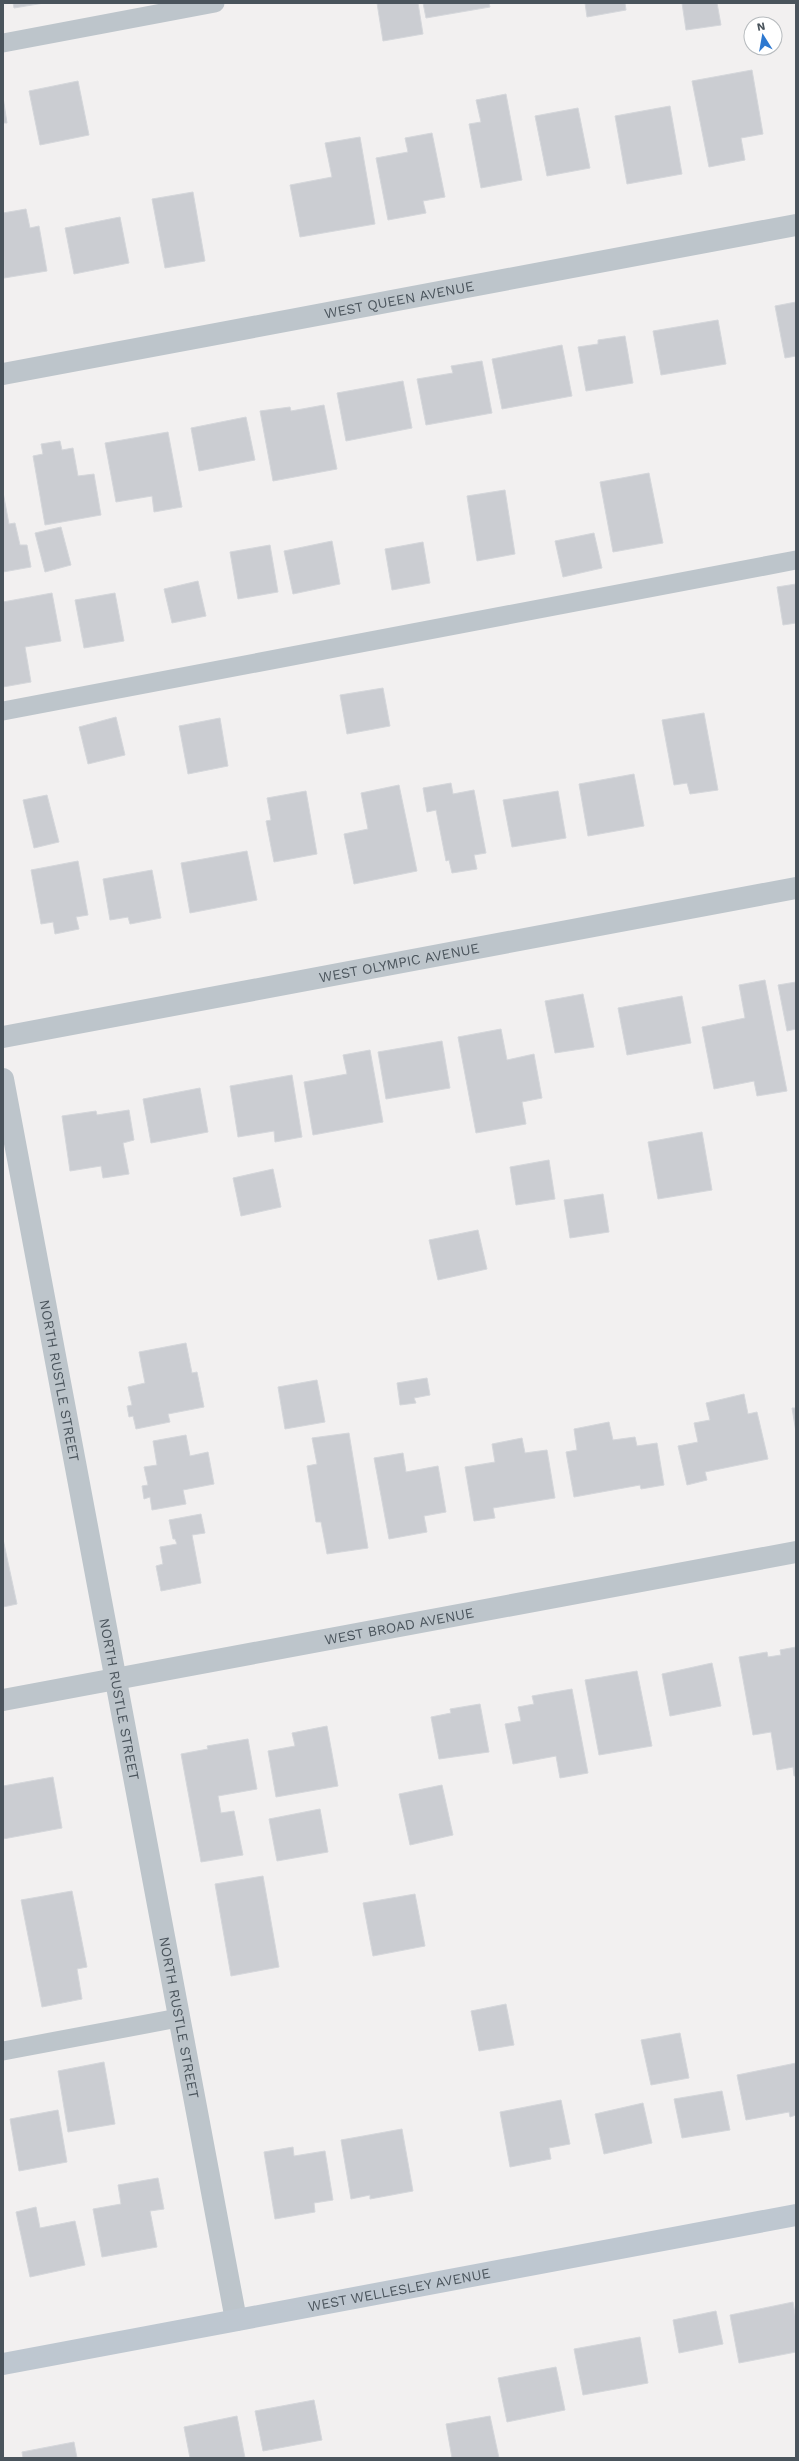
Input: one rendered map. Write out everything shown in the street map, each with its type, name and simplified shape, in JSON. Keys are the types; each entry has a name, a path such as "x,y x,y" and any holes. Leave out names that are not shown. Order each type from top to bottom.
{"main road":[{"name":"WEST WELLESLEY AVENUE","path":"3,2364 796,2215"}],"street":[{"name":"WEST QUEEN AVENUE","path":"3,374 796,225"},
{"name":"WEST OLYMPIC AVENUE","path":"3,1037 796,888"},
{"name":"NORTH RUSTLE STREET","path":"3,1079 114,1679 236,2320"},
{"name":"WEST BROAD AVENUE","path":"3,1700 796,1552"}],"lane":[{"path":"3,43 215,3"},
{"path":"3,710 796,560"},
{"path":"3,2051 178,2018"}],"building":[{"path":"13,3 44,3 14,8"},
{"path":"377,3 418,3 423,34 383,41"},
{"path":"423,3 489,3 490,7 426,18"},
{"path":"585,3 625,3 626,10 587,17"},
{"path":"682,3 717,3 721,25 686,30"},
{"path":"752,70 763,134 741,138 745,160 709,167 692,81"},
{"path":"78,81 89,135 40,145 29,91"},
{"path":"506,94 522,180 481,188 469,124 481,122 476,100"},
{"path":"3,97 7,123 3,123"},
{"path":"670,106 682,174 627,184 615,116"},
{"path":"578,108 590,168 547,176 535,116"},
{"path":"432,133 445,197 423,201 426,213 388,220 376,158 408,152 405,138"},
{"path":"360,137 375,224 300,237 290,185 332,177 325,143"},
{"path":"193,192 205,261 165,268 152,199"},
{"path":"26,209 30,228 39,226 47,271 4,278 3,213"},
{"path":"120,217 129,263 74,274 65,228"},
{"path":"796,302 796,356 785,358 775,306"},
{"path":"718,320 726,364 661,375 653,331"},
{"path":"625,336 633,383 586,391 578,347 598,344 598,340"},
{"path":"562,345 572,396 502,409 492,359"},
{"path":"482,361 492,413 426,425 417,379 453,373 451,366"},
{"path":"403,381 412,428 346,441 337,393"},
{"path":"324,405 337,469 273,481 260,411 290,407 291,411"},
{"path":"246,417 255,460 199,471 191,428"},
{"path":"168,432 182,507 154,512 152,496 116,502 105,443"},
{"path":"60,441 62,450 73,448 78,476 94,474 101,515 45,525 33,456 43,454 41,444"},
{"path":"649,473 663,543 613,552 600,482"},
{"path":"505,490 515,554 477,561 467,496"},
{"path":"3,492 9,524 15,523 20,545 27,545 31,567 3,572"},
{"path":"61,527 71,565 45,572 35,533"},
{"path":"594,533 602,568 563,577 555,541"},
{"path":"332,541 340,584 293,594 284,551"},
{"path":"423,542 430,583 392,590 385,549"},
{"path":"270,545 278,592 238,599 230,552"},
{"path":"198,581 206,616 172,623 164,589"},
{"path":"796,584 796,623 783,625 777,587"},
{"path":"52,593 61,641 25,647 31,682 3,687 3,602"},
{"path":"115,593 124,641 84,648 75,600"},
{"path":"383,688 390,726 347,734 340,695"},
{"path":"704,713 718,790 690,794 687,783 674,785 662,720"},
{"path":"116,717 125,755 88,764 79,727"},
{"path":"220,718 228,766 188,774 179,726"},
{"path":"634,774 644,826 588,836 579,784"},
{"path":"451,783 453,794 474,790 486,853 474,855 477,869 452,873 449,860 446,861 436,810 427,812 423,788"},
{"path":"399,785 417,871 354,884 344,834 368,829 361,793"},
{"path":"306,791 317,854 274,862 266,821 271,820 267,798"},
{"path":"558,791 566,838 512,847 503,800"},
{"path":"47,795 59,842 34,848 23,800"},
{"path":"247,851 257,900 190,913 181,863"},
{"path":"78,861 88,915 76,917 79,929 55,934 53,922 41,924 31,870"},
{"path":"152,870 161,918 130,924 128,917 110,920 103,879"},
{"path":"765,980 787,1091 757,1096 754,1081 714,1089 702,1027 745,1018 739,985"},
{"path":"796,982 796,1029 787,1031 778,985"},
{"path":"583,994 594,1047 555,1053 545,1001"},
{"path":"682,996 691,1043 627,1055 618,1008"},
{"path":"501,1029 507,1060 534,1054 542,1098 522,1102 526,1124 476,1133 458,1037"},
{"path":"442,1041 450,1088 386,1099 378,1052"},
{"path":"370,1050 383,1122 313,1135 304,1082 347,1074 343,1055"},
{"path":"292,1075 302,1137 275,1142 274,1131 238,1137 230,1086"},
{"path":"200,1088 208,1132 151,1143 143,1099"},
{"path":"129,1110 134,1140 123,1143 129,1174 103,1178 101,1166 70,1171 62,1116 96,1111 97,1115"},
{"path":"702,1132 712,1190 658,1199 648,1142"},
{"path":"549,1160 555,1199 516,1205 510,1167"},
{"path":"273,1169 281,1207 241,1216 233,1178"},
{"path":"603,1194 609,1232 570,1238 564,1200"},
{"path":"478,1230 487,1269 438,1280 429,1240"},
{"path":"186,1343 192,1373 197,1372 204,1407 168,1414 170,1422 136,1429 133,1416 129,1417 127,1406 132,1405 128,1387 145,1383 139,1352"},
{"path":"427,1378 430,1395 414,1398 416,1403 400,1405 397,1383"},
{"path":"317,1380 325,1422 285,1429 278,1387"},
{"path":"744,1394 748,1414 757,1412 768,1459 705,1472 707,1480 687,1485 678,1446 698,1442 694,1423 710,1420 706,1403"},
{"path":"792,1408 796,1408 796,1432"},
{"path":"609,1422 613,1440 635,1437 637,1446 657,1443 664,1485 641,1489 640,1485 574,1497 566,1452 577,1450 574,1429"},
{"path":"349,1433 368,1548 327,1554 321,1522 316,1522 307,1466 317,1464 312,1438"},
{"path":"186,1435 190,1456 208,1452 214,1484 183,1490 186,1504 152,1510 150,1497 144,1499 142,1486 148,1485 144,1467 157,1465 153,1441"},
{"path":"522,1438 525,1453 547,1450 555,1498 493,1508 495,1518 474,1521 465,1467 495,1462 492,1444"},
{"path":"403,1453 406,1472 438,1466 446,1512 424,1516 427,1532 389,1539 374,1458"},
{"path":"201,1514 205,1533 192,1535 201,1583 161,1591 156,1566 163,1564 160,1547 177,1544 175,1539 173,1539 169,1520"},
{"path":"3,1539 17,1604 3,1607"},
{"path":"796,1647 796,1776 794,1776 793,1767 777,1770 771,1732 753,1735 739,1657 767,1652 768,1657 781,1655 780,1650"},
{"path":"712,1663 721,1706 670,1716 662,1674"},
{"path":"637,1671 652,1746 599,1755 585,1680"},
{"path":"572,1689 588,1773 560,1778 556,1756 513,1764 505,1724 521,1721 518,1707 534,1704 532,1696"},
{"path":"480,1704 489,1752 439,1759 431,1717 451,1713 450,1709"},
{"path":"327,1726 338,1786 276,1797 268,1751 295,1746 292,1733"},
{"path":"248,1739 257,1789 218,1796 221,1813 234,1811 243,1855 201,1862 181,1754 208,1749 207,1746"},
{"path":"53,1777 62,1828 3,1839 3,1786"},
{"path":"442,1785 453,1835 410,1845 399,1794"},
{"path":"320,1809 328,1852 277,1861 269,1819"},
{"path":"263,1876 279,1967 231,1976 215,1884"},
{"path":"72,1891 87,1967 77,1969 82,1999 42,2007 21,1900"},
{"path":"415,1894 425,1946 373,1956 363,1903"},
{"path":"506,2004 514,2045 479,2051 471,2011"},
{"path":"680,2033 689,2078 651,2085 641,2040"},
{"path":"104,2062 115,2124 68,2132 58,2071"},
{"path":"796,2063 796,2115 790,2117 789,2112 746,2120 737,2075"},
{"path":"722,2091 730,2130 682,2138 674,2099"},
{"path":"561,2100 570,2144 549,2148 551,2159 510,2167 500,2112"},
{"path":"643,2103 652,2143 604,2154 595,2114"},
{"path":"58,2110 67,2162 19,2171 10,2119"},
{"path":"402,2129 413,2191 370,2199 370,2195 351,2199 341,2140"},
{"path":"293,2147 294,2156 325,2151 333,2200 314,2203 315,2212 275,2219 264,2152"},
{"path":"158,2178 164,2209 150,2211 157,2247 102,2257 93,2209 121,2204 118,2185"},
{"path":"36,2207 40,2228 75,2221 85,2265 30,2277 16,2212"},
{"path":"793,2302 796,2320 796,2352 739,2363 730,2315"},
{"path":"716,2311 723,2344 679,2353 673,2320"},
{"path":"640,2337 648,2383 583,2395 574,2349"},
{"path":"556,2367 565,2410 507,2422 498,2378"},
{"path":"314,2400 322,2440 263,2451 255,2411"},
{"path":"237,2416 245,2458 190,2458 184,2427"},
{"path":"490,2416 499,2458 452,2458 446,2424"},
{"path":"74,2442 77,2458 23,2458 22,2452"}]}
